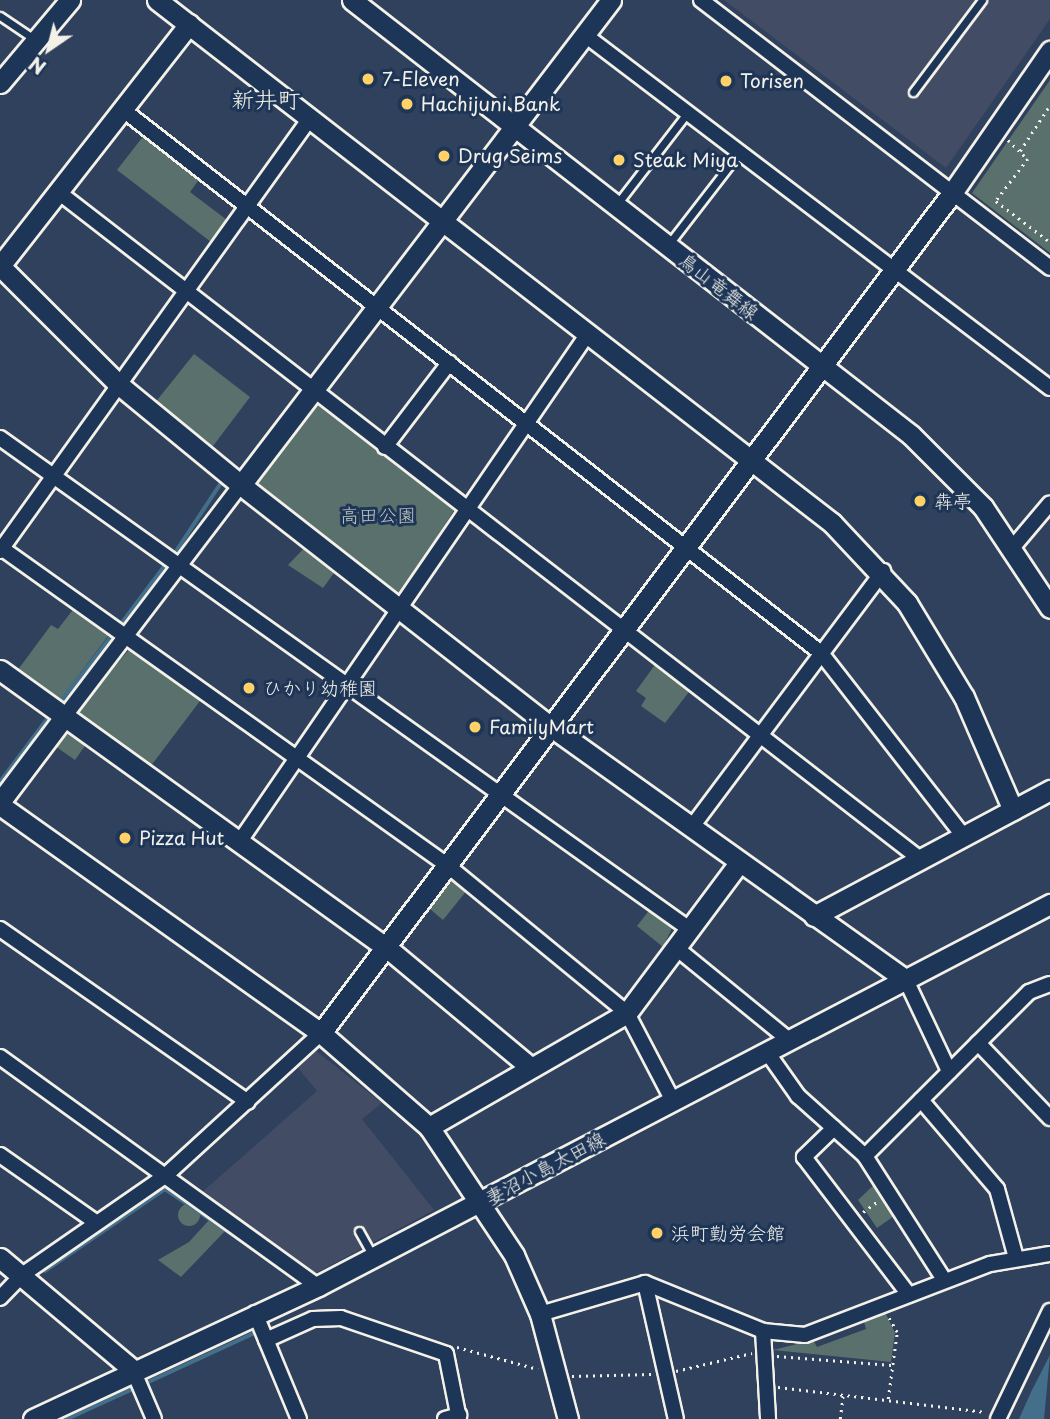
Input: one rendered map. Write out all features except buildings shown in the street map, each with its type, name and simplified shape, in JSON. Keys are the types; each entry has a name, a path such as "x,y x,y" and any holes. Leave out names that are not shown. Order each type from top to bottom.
{"street":[{"path":"0,83 70,0"},
{"path":"158,0 751,458 883,571 964,697 1013,810"},
{"name":"鳥山竜舞線","path":"352,0 515,124 956,476 1013,547 1050,608"},
{"path":"568,1419 540,1314 482,1200 429,1127 321,1033 0,803 179,564 611,0"},
{"path":"701,0 1050,268"},
{"path":"189,24 0,266 118,384 241,485 550,726 905,980 949,1071"},
{"path":"585,35 1050,388"},
{"path":"0,1298 22,1275 165,1177 321,1033 820,365 895,269 1050,51"},
{"path":"122,109 821,653 964,836"},
{"path":"311,117 1,549 447,865 627,1013 674,1101"},
{"path":"57,191 920,859"},
{"path":"240,841 589,332"},
{"path":"385,447 449,363"},
{"path":"0,438 688,928"},
{"path":"1013,547 1050,503"},
{"path":"691,828 883,571"},
{"path":"0,670 386,947 529,1066"},
{"path":"814,916 1050,790"},
{"path":"429,1127 529,1066 627,1013 739,863"},
{"name":"妻沼小島太田線","path":"33,1419 133,1370 260,1328 318,1286 1050,904"},
{"path":"0,929 248,1102"},
{"path":"675,947 789,1040"},
{"path":"865,1156 1029,992 1050,984"},
{"path":"978,1043 1050,1118"},
{"path":"768,1052 799,1096 865,1156 946,1281"},
{"path":"0,1057 318,1286"},
{"path":"921,1100 997,1189 1016,1258"},
{"path":"834,1128 804,1157 909,1295"},
{"path":"0,1155 97,1223"},
{"path":"540,1314 645,1283 763,1331 816,1333 946,1281 1016,1258 1050,1254"},
{"path":"0,1258 133,1370 154,1419"},
{"path":"645,1283 676,1419"},
{"path":"999,1416 1050,1311"},
{"path":"299,1419 260,1328 341,1318 446,1354 454,1418"},
{"path":"763,1331 768,1419"}],"lane":[{"path":"913,92 982,0"},
{"path":"0,16 37,41"},
{"path":"616,205 688,112"},
{"path":"667,245 741,152"},
{"path":"359,1231 373,1257"}],"path":[{"path":"1020,152 1050,105"},
{"path":"1008,140 1028,159 996,201 1050,242"},
{"path":"852,1220 889,1193"},
{"path":"882,1306 897,1332 888,1400"},
{"path":"764,1355 892,1365"},
{"path":"766,1385 999,1416"},
{"path":"840,1419 843,1395"}],"shaded area":[{"path":"724,0 1050,0 1050,19 946,168"},
{"path":"316,1051 382,1103 362,1119 434,1210 314,1274 200,1194 317,1091 298,1068"},
{"path":"1050,1355 1044,1419 1019,1419 1031,1392"}],"green space":[{"path":"1050,80 1050,253 972,193"},
{"path":"145,134 201,177 190,192 227,220 211,242 117,170"},
{"path":"194,354 250,397 210,450 154,404"},
{"name":"高田公園","path":"320,402 456,507 401,593 394,595 257,488 254,478 312,403"},
{"path":"307,545 337,569 323,588 288,565"},
{"path":"75,607 112,631 59,701 17,671 51,625 58,629"},
{"path":"132,646 203,697 150,767 80,717 79,709"},
{"path":"657,662 692,688 665,723 641,706 646,698 636,691"},
{"path":"63,728 89,740 75,760 52,744"},
{"path":"452,875 468,889 443,920 424,904"},
{"path":"651,908 674,924 663,947 637,926"},
{"path":"876,1183 897,1214 877,1228 858,1200"},
{"path":"189,1204 197,1207 200,1215 197,1223 189,1226 181,1223 178,1215 181,1207"},
{"path":"210,1219 225,1231 181,1277 158,1260 189,1242"},
{"path":"884,1310 895,1333 891,1362 773,1350 813,1340 817,1347 866,1329 863,1318"}],"waterway":[{"path":"10,290 104,383"},
{"path":"177,550 223,480"},
{"path":"118,628 163,568"},
{"path":"58,705 113,634"},
{"path":"0,782 51,714"},
{"path":"45,1271 165,1189 266,1257"},
{"path":"142,1385 259,1331"},
{"path":"67,1419 135,1388"}],"place":[{"name":"7-Eleven","path":"368,79"},
{"name":"Torisen","path":"726,81"},
{"name":"Hachijuni Bank","path":"407,104"},
{"name":"Drug Seims","path":"444,156"},
{"name":"Steak Miya","path":"619,160"},
{"name":"犇亭","path":"920,501"},
{"name":"ひかり幼稚園","path":"249,688"},
{"name":"FamilyMart","path":"475,727"},
{"name":"Pizza Hut","path":"125,838"},
{"name":"浜町勤労会館","path":"657,1233"}],"district":[{"name":"新井町","path":"266,99"}]}
